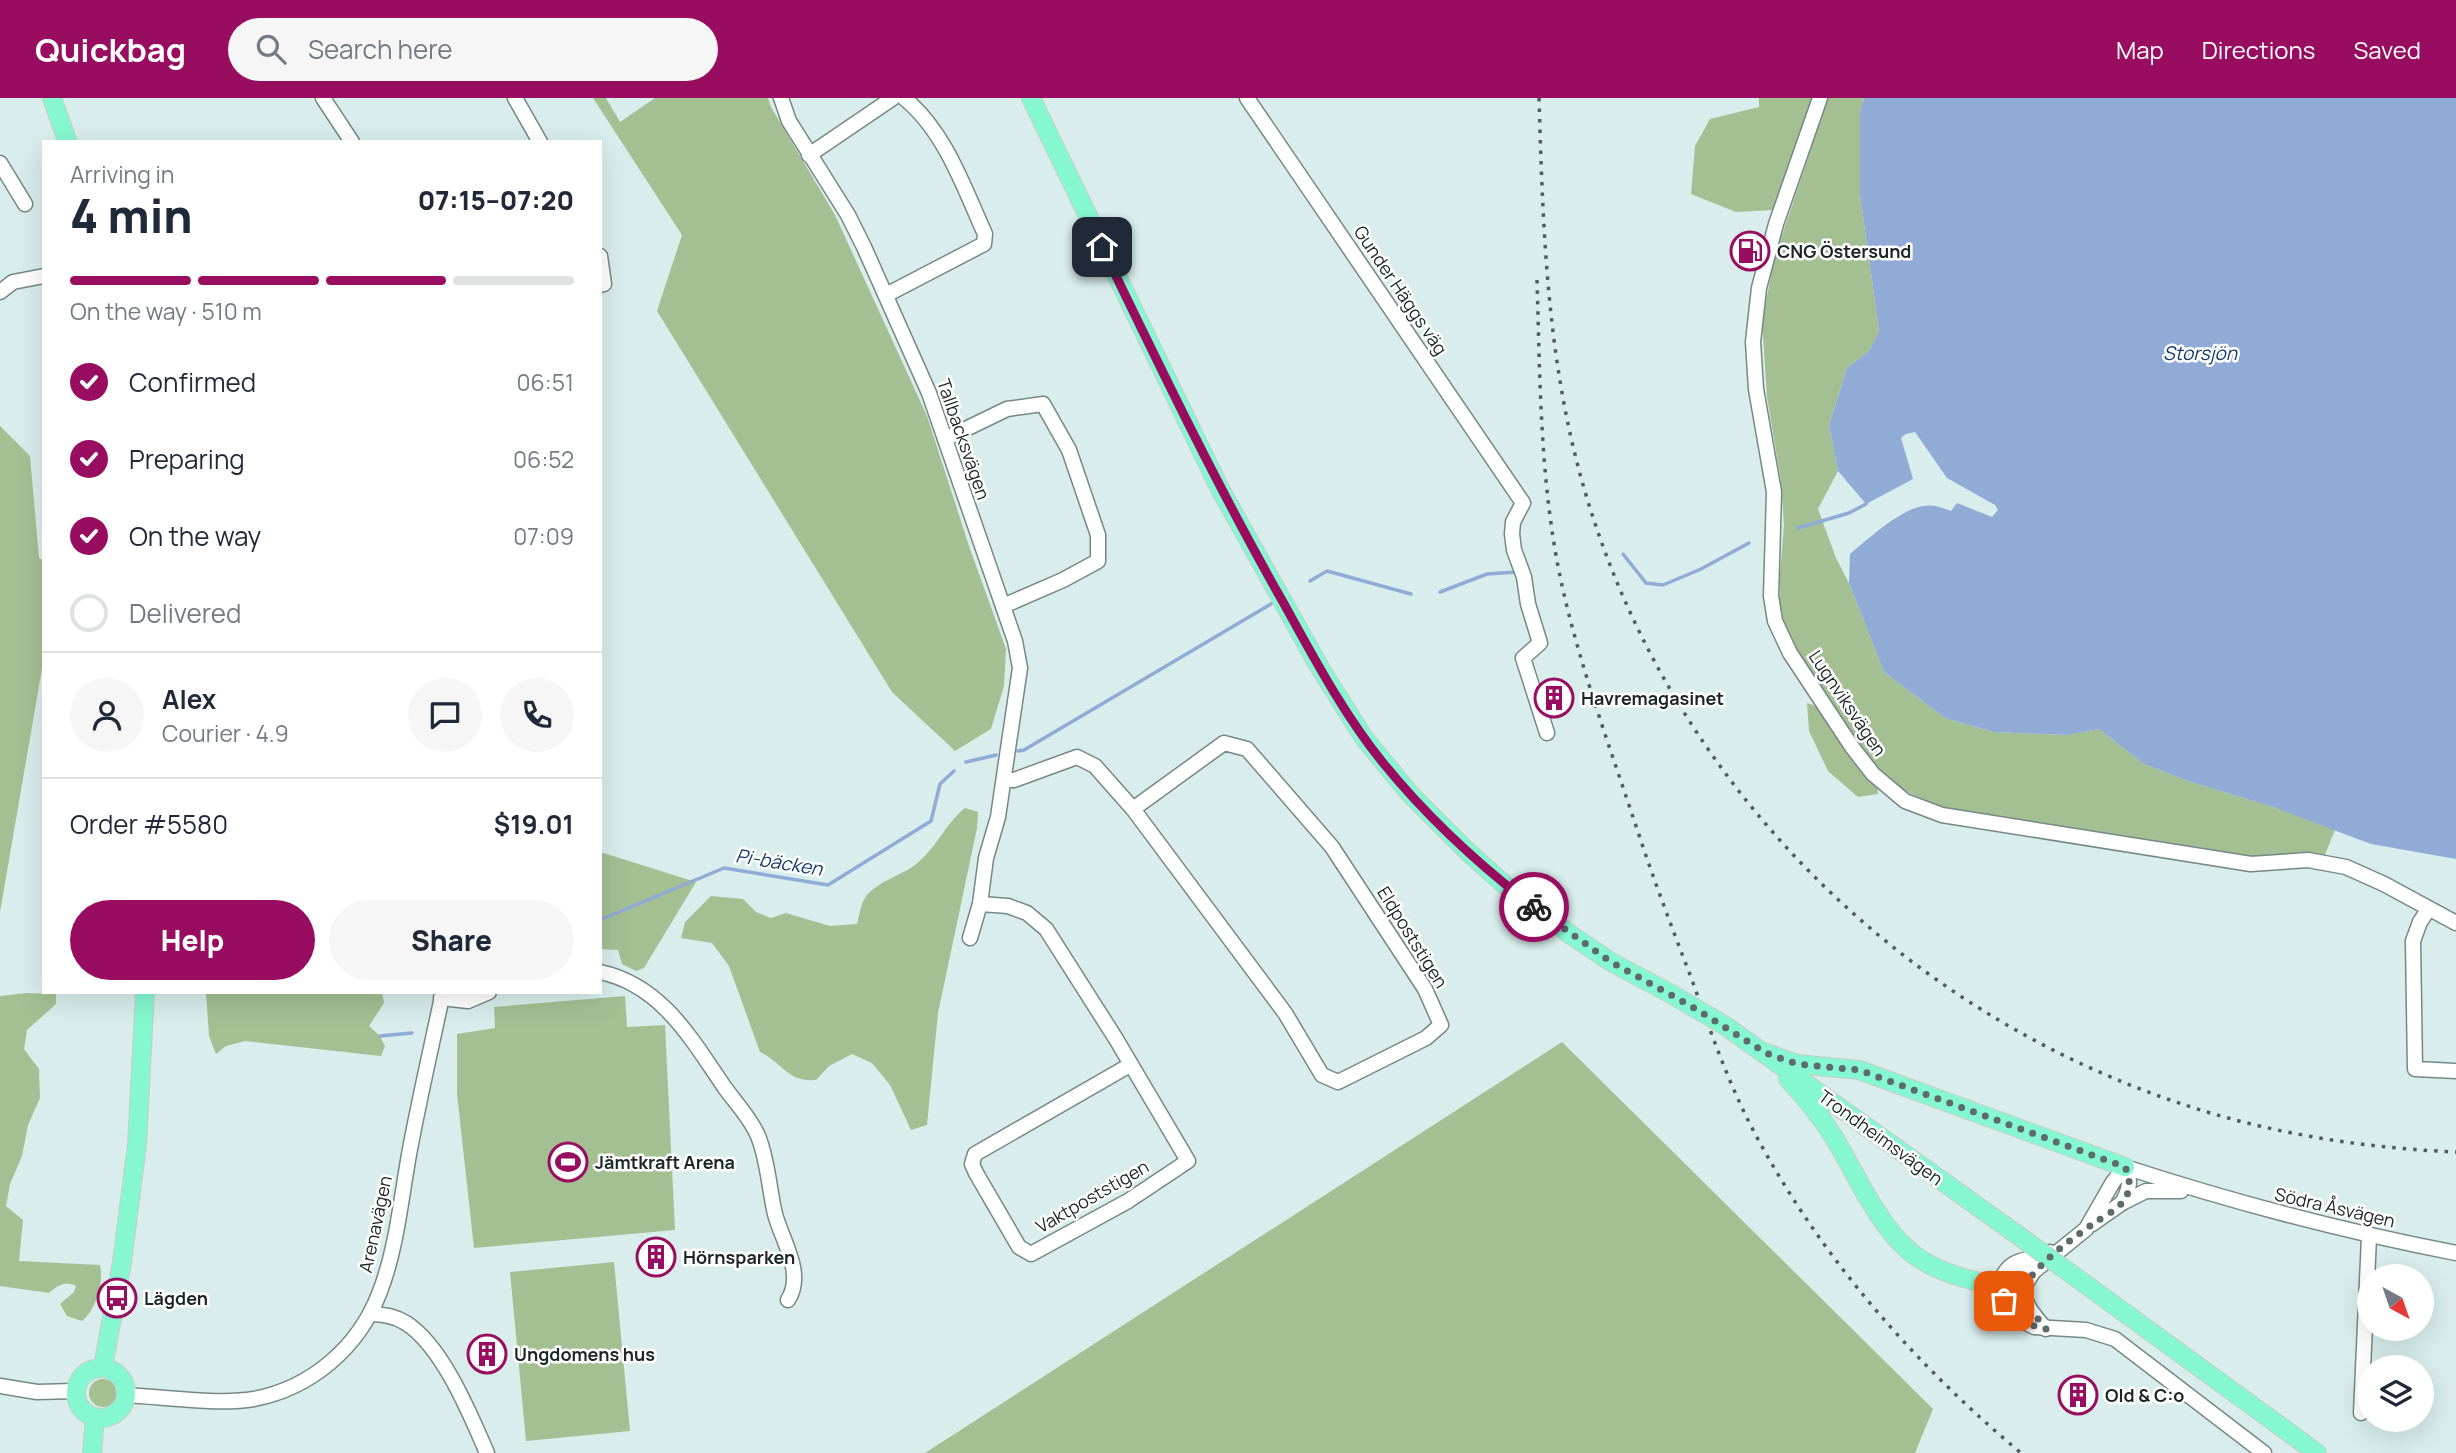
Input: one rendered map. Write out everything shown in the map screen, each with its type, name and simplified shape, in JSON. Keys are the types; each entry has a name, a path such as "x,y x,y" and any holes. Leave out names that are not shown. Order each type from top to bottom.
{"main road":[{"path":"52,98 67,140"},
{"path":"66,98 67,140"},
{"name":"Trondheimsvägen","path":"1031,98 1220,489 1320,668 1364,738 1410,794 1505,885 1591,948 1727,1027 1761,1050 2317,1453"},
{"path":"103,1367 122,1262 137,1145 145,994"},
{"path":"1761,1050 1797,1064 1859,1070 2125,1167"},
{"path":"1761,1050 1802,1093 1833,1137 1873,1207 1905,1248 1931,1266 1992,1282"},
{"path":"103,1367 120,1376 126,1395 119,1410 112,1416 95,1418 80,1408 75,1391 77,1383 87,1371 103,1367"},
{"path":"92,1453 95,1418"}],"street":[{"path":"323,98 351,140"},
{"path":"514,98 539,140"},
{"name":"Tallbacksvägen","path":"781,98 789,121 848,215 887,295 929,393 1015,641 1020,668 1009,780 986,858 980,904 970,939"},
{"path":"809,155 893,98"},
{"path":"887,295 984,244 985,234 946,150 918,109 904,98"},
{"name":"Gunder Häggs väg","path":"1247,98 1523,503 1513,522 1512,534 1539,643 1523,658 1547,733"},
{"name":"Lugnviksvägen","path":"1820,98 1776,224 1759,288 1753,342 1756,389 1774,492 1771,596 1774,621 1790,653 1852,747 1873,774 1905,801 1942,814 2251,864 2308,860 2333,864 2384,884 2456,923"},
{"path":"0,163 25,204"},
{"path":"0,292 13,282 42,276"},
{"path":"945,439 1007,409 1043,404 1069,450 1098,535 1098,562 1003,607"},
{"name":"Eldpoststigen","path":"1009,780 1077,757 1095,766 1133,809 1285,1013 1322,1075 1338,1082 1426,1038 1441,1025 1425,989 1332,847 1247,748 1224,743 1133,809"},
{"name":"Vaktpoststigen","path":"980,904 1017,909 1027,913 1046,929 1116,1039 1188,1161 1128,1201 1031,1254 1019,1247 976,1174 972,1164 975,1154 1130,1065"},
{"path":"2428,910 2413,941 2415,1069 2456,1071"},
{"path":"602,973 633,984 654,997 675,1016 758,1135 775,1215 795,1275 794,1290 788,1300"},
{"path":"442,995 468,1001 484,994"},
{"name":"Arenavägen","path":"126,1395 253,1399 275,1393 316,1375 344,1351 370,1314 380,1294 389,1262 442,995"},
{"path":"2086,1229 2113,1182 2125,1167 2130,1177 2129,1189 2122,1203"},
{"name":"Södra Åsvägen","path":"2125,1167 2207,1194 2369,1237 2456,1253"},
{"name":"Södra Åsvägen","path":"2067,1244 2122,1203 2146,1191 2207,1194"},
{"path":"2364,1355 2369,1237"},
{"path":"1992,1282 2006,1267 2015,1262 2037,1258 2067,1244"},
{"path":"2046,1329 2031,1310 2024,1286 2034,1272 2067,1244"},
{"path":"1992,1282 2034,1272"},
{"path":"1992,1282 2022,1321 2034,1327 2086,1330 2115,1339 2264,1453"},
{"path":"370,1314 388,1315 408,1324 428,1345 460,1391 487,1453"},
{"path":"0,1387 37,1392 75,1391"}],"green space":[{"path":"593,98 606,98 620,122 655,98 768,98 835,215 927,416 1006,649 1004,686 991,729 955,751 892,692 657,311 682,235"},
{"path":"1759,98 1814,98 1774,210 1736,212 1691,194 1695,146 1710,119 1759,107"},
{"path":"1828,98 1864,98 1860,111 1860,195 1879,330 1870,350 1847,368 1829,425 1838,471 1818,509 1884,672 1945,718 1993,732 2068,735 2099,729 2144,764 2335,830 2324,857 2244,858 1943,809 1891,784 1858,745 1800,656 1780,614 1784,525 1781,481 1767,397 1762,321 1775,256"},
{"path":"0,426 30,456 39,558 42,560 42,669 0,912"},
{"path":"1807,703 1819,707 1877,786 1878,794 1858,797 1828,771 1809,731"},
{"path":"965,808 978,812 977,828 938,1013 927,1125 911,1130 890,1085 872,1063 852,1054 829,1066 816,1080 806,1080 791,1075 760,1052 729,966 712,943 681,938 685,922 711,896 743,899 756,912 771,918 786,913 830,926 857,924 862,903 869,893 922,859"},
{"path":"602,853 696,882 644,968 636,971 622,964 618,950 602,949"},
{"path":"56,994 56,1004 27,1030 24,1049 39,1069 40,1098 28,1125 22,1156 10,1184 6,1206 23,1220 19,1261 100,1265 98,1296 82,1321 67,1316 60,1304 74,1292 76,1286 72,1284 62,1285 49,1293 0,1286 0,996"},
{"path":"206,994 382,994 384,1003 369,1026 380,1036 385,1046 381,1056 245,1041 226,1046 216,1054 209,1036"},
{"name":"Jämtkraft Arena","path":"625,996 627,1027 665,1025 675,1230 474,1248 457,1094 457,1034 495,1028 494,1007"},
{"path":"1562,1042 1933,1409 1915,1453 925,1453"},
{"path":"614,1262 630,1431 526,1441 510,1272"},
{"path":"103,1379 113,1383 117,1393 113,1403 103,1407 93,1403 89,1393 93,1383"}],"water":[{"name":"Storsjön","path":"1864,98 2456,98 2456,859 2371,844 2273,807 2188,781 2144,764 2099,729 2068,735 1993,732 1945,718 1884,672 1849,583 1850,554 1885,525 1915,508 1931,506 1951,511 1957,503 1992,517 1998,510 1995,505 1947,478 1915,432 1901,438 1913,479 1866,504 1838,471 1829,425 1847,368 1870,350 1879,330 1860,195 1860,111"}],"waterway":[{"name":"Pi-bäcken","path":"1798,528 1849,513 1866,504"},
{"name":"Pi-bäcken","path":"1623,554 1646,583 1663,585 1701,569 1749,543"},
{"name":"Pi-bäcken","path":"1310,581 1327,571 1411,594"},
{"name":"Pi-bäcken","path":"1440,592 1487,574 1517,572"},
{"name":"Pi-bäcken","path":"1018,751 1024,750 1271,604"},
{"name":"Pi-bäcken","path":"966,762 996,755"},
{"name":"Pi-bäcken","path":"602,919 724,868 828,885 931,821 940,784 954,771"},
{"name":"Pi-bäcken","path":"380,1036 412,1033"}],"railway":[{"path":"1539,98 1549,298 1563,397 1586,495 1625,600 1676,699 1738,790 1811,873 1893,947 1983,1011 2081,1064 2185,1105 2285,1132 2353,1143 2456,1152"},
{"path":"1537,280 1545,469 1561,581 1577,646 1646,856 1727,1072 1742,1108 1777,1173 1837,1261 1905,1343 1981,1418 2021,1453"}],"way so far":[{"path":"1534,907 1611,962 1673,995 1766,1053 1797,1064 1837,1070 1859,1070 2125,1167 2130,1177 2129,1189 2122,1203 2050,1258 2034,1272 2024,1286 2031,1310 2046,1329 2022,1321 2004,1301"}],"place":[{"name":"CNG Östersund","path":"1750,251"},
{"name":"Havremagasinet","path":"1554,698"},
{"name":"Jämtkraft Arena","path":"568,1162"},
{"name":"Hörnsparken","path":"656,1257"},
{"name":"Lägden","path":"117,1298"},
{"name":"Ungdomens hus","path":"487,1354"},
{"name":"Old & C:o","path":"2078,1395"}],"route":[{"path":"1102,247 1247,541 1342,705 1383,763 1410,794 1467,851 1534,907"}]}
